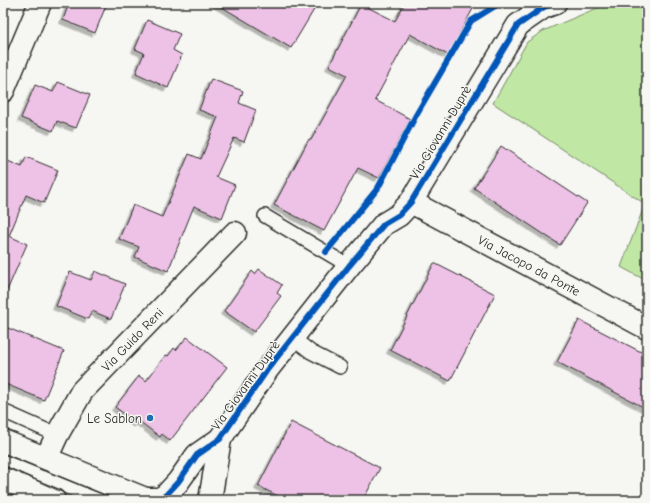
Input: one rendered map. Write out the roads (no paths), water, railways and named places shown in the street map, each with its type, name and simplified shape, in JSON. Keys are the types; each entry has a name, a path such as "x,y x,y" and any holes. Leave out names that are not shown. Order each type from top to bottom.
{"street":[{"path":"3,91 40,3"},
{"name":"Via Giovanni Duprè","path":"147,500 159,499 166,495 175,486 197,455 220,439 267,370 349,266 384,224 399,215 411,202 518,25 545,4"},
{"name":"Via Jacopo da Ponte","path":"411,202 647,328"},
{"name":"Via Guido Reni","path":"46,459 57,435 82,391 235,233"},
{"name":"Via Giovanni Duprè","path":"210,500 220,439"},
{"path":"3,441 147,500"},
{"path":"3,479 54,500"}],"lane":[{"path":"265,216 349,266"},
{"path":"293,338 311,352 340,367"},
{"path":"3,411 57,435"}],"tram line":[{"path":"3,453 117,500"},
{"path":"3,465 79,500"}],"place":[{"name":"Le Sablon","path":"150,418"}]}
